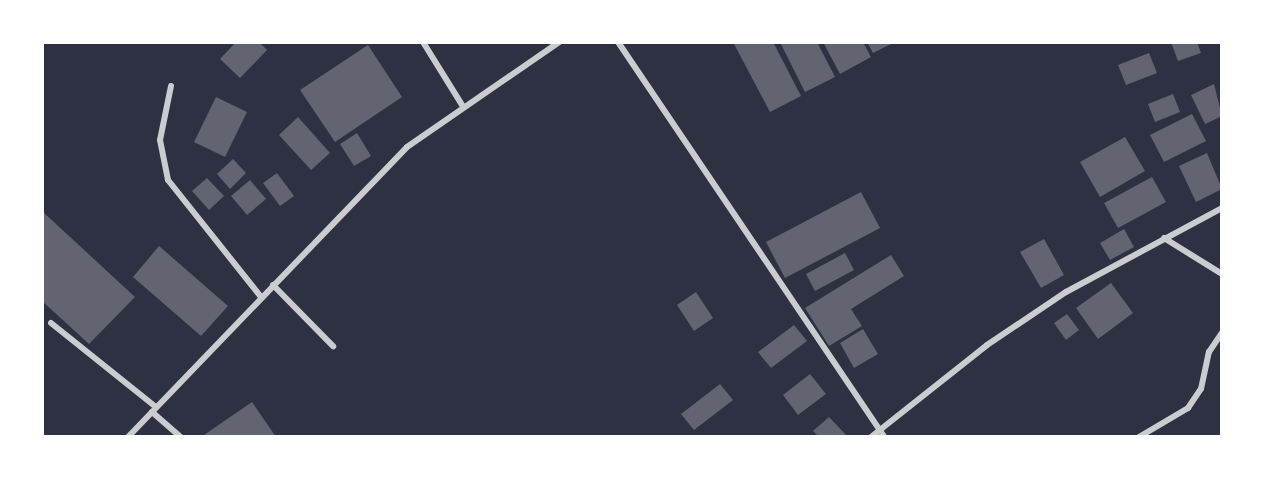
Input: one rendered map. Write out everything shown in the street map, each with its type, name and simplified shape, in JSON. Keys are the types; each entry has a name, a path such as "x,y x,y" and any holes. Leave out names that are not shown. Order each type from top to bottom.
{"street":[{"path":"423,42 462,105"},
{"path":"128,437 407,147 462,105 559,42"},
{"path":"618,42 884,437"},
{"path":"171,86 160,140 168,180 261,297"},
{"path":"871,437 1030,315 1164,238 1222,208"},
{"path":"1164,238 1222,274"},
{"path":"273,285 333,346"},
{"path":"51,323 154,410 181,437"},
{"path":"1139,437 1188,408 1201,389 1209,352 1222,333"}],"building":[{"path":"236,42 259,42 267,50 240,78 220,59"},
{"path":"733,42 773,42 801,96 770,112"},
{"path":"780,42 817,42 835,77 805,92"},
{"path":"823,42 863,42 871,57 840,74"},
{"path":"867,42 895,42 873,53"},
{"path":"1171,42 1197,42 1201,53 1178,61"},
{"path":"368,45 402,97 335,142 300,90"},
{"path":"1149,53 1157,73 1126,85 1118,65"},
{"path":"1214,84 1222,116 1205,124 1191,95"},
{"path":"1173,94 1180,112 1155,122 1148,104"},
{"path":"216,97 247,112 225,157 194,142"},
{"path":"1192,114 1206,141 1164,162 1150,135"},
{"path":"298,117 330,153 311,170 279,135"},
{"path":"357,133 371,156 354,166 340,144"},
{"path":"1125,137 1145,171 1100,197 1080,162"},
{"path":"1207,153 1222,189 1196,202 1179,166"},
{"path":"233,159 246,173 230,189 217,174"},
{"path":"277,173 294,196 280,206 263,183"},
{"path":"1152,177 1166,202 1118,228 1104,203"},
{"path":"207,178 224,196 209,210 192,191"},
{"path":"250,180 266,199 247,215 231,196"},
{"path":"861,192 880,228 785,278 766,242"},
{"path":"42,211 135,297 89,344 42,301"},
{"path":"1124,229 1134,247 1110,260 1100,243"},
{"path":"1044,239 1064,275 1041,288 1020,252"},
{"path":"159,246 228,306 201,336 133,277"},
{"path":"845,253 854,270 815,291 806,274"},
{"path":"891,255 904,276 851,309 862,326 829,346 805,308"},
{"path":"1111,283 1133,313 1098,339 1076,308"},
{"path":"696,292 713,318 694,331 677,305"},
{"path":"1067,314 1079,330 1066,340 1054,323"},
{"path":"794,325 807,341 771,368 758,352"},
{"path":"863,329 878,354 854,368 840,343"},
{"path":"810,374 826,394 798,415 783,395"},
{"path":"720,384 733,400 694,430 681,414"},
{"path":"252,402 276,437 201,437"},
{"path":"829,417 848,437 819,437 813,431"}]}
